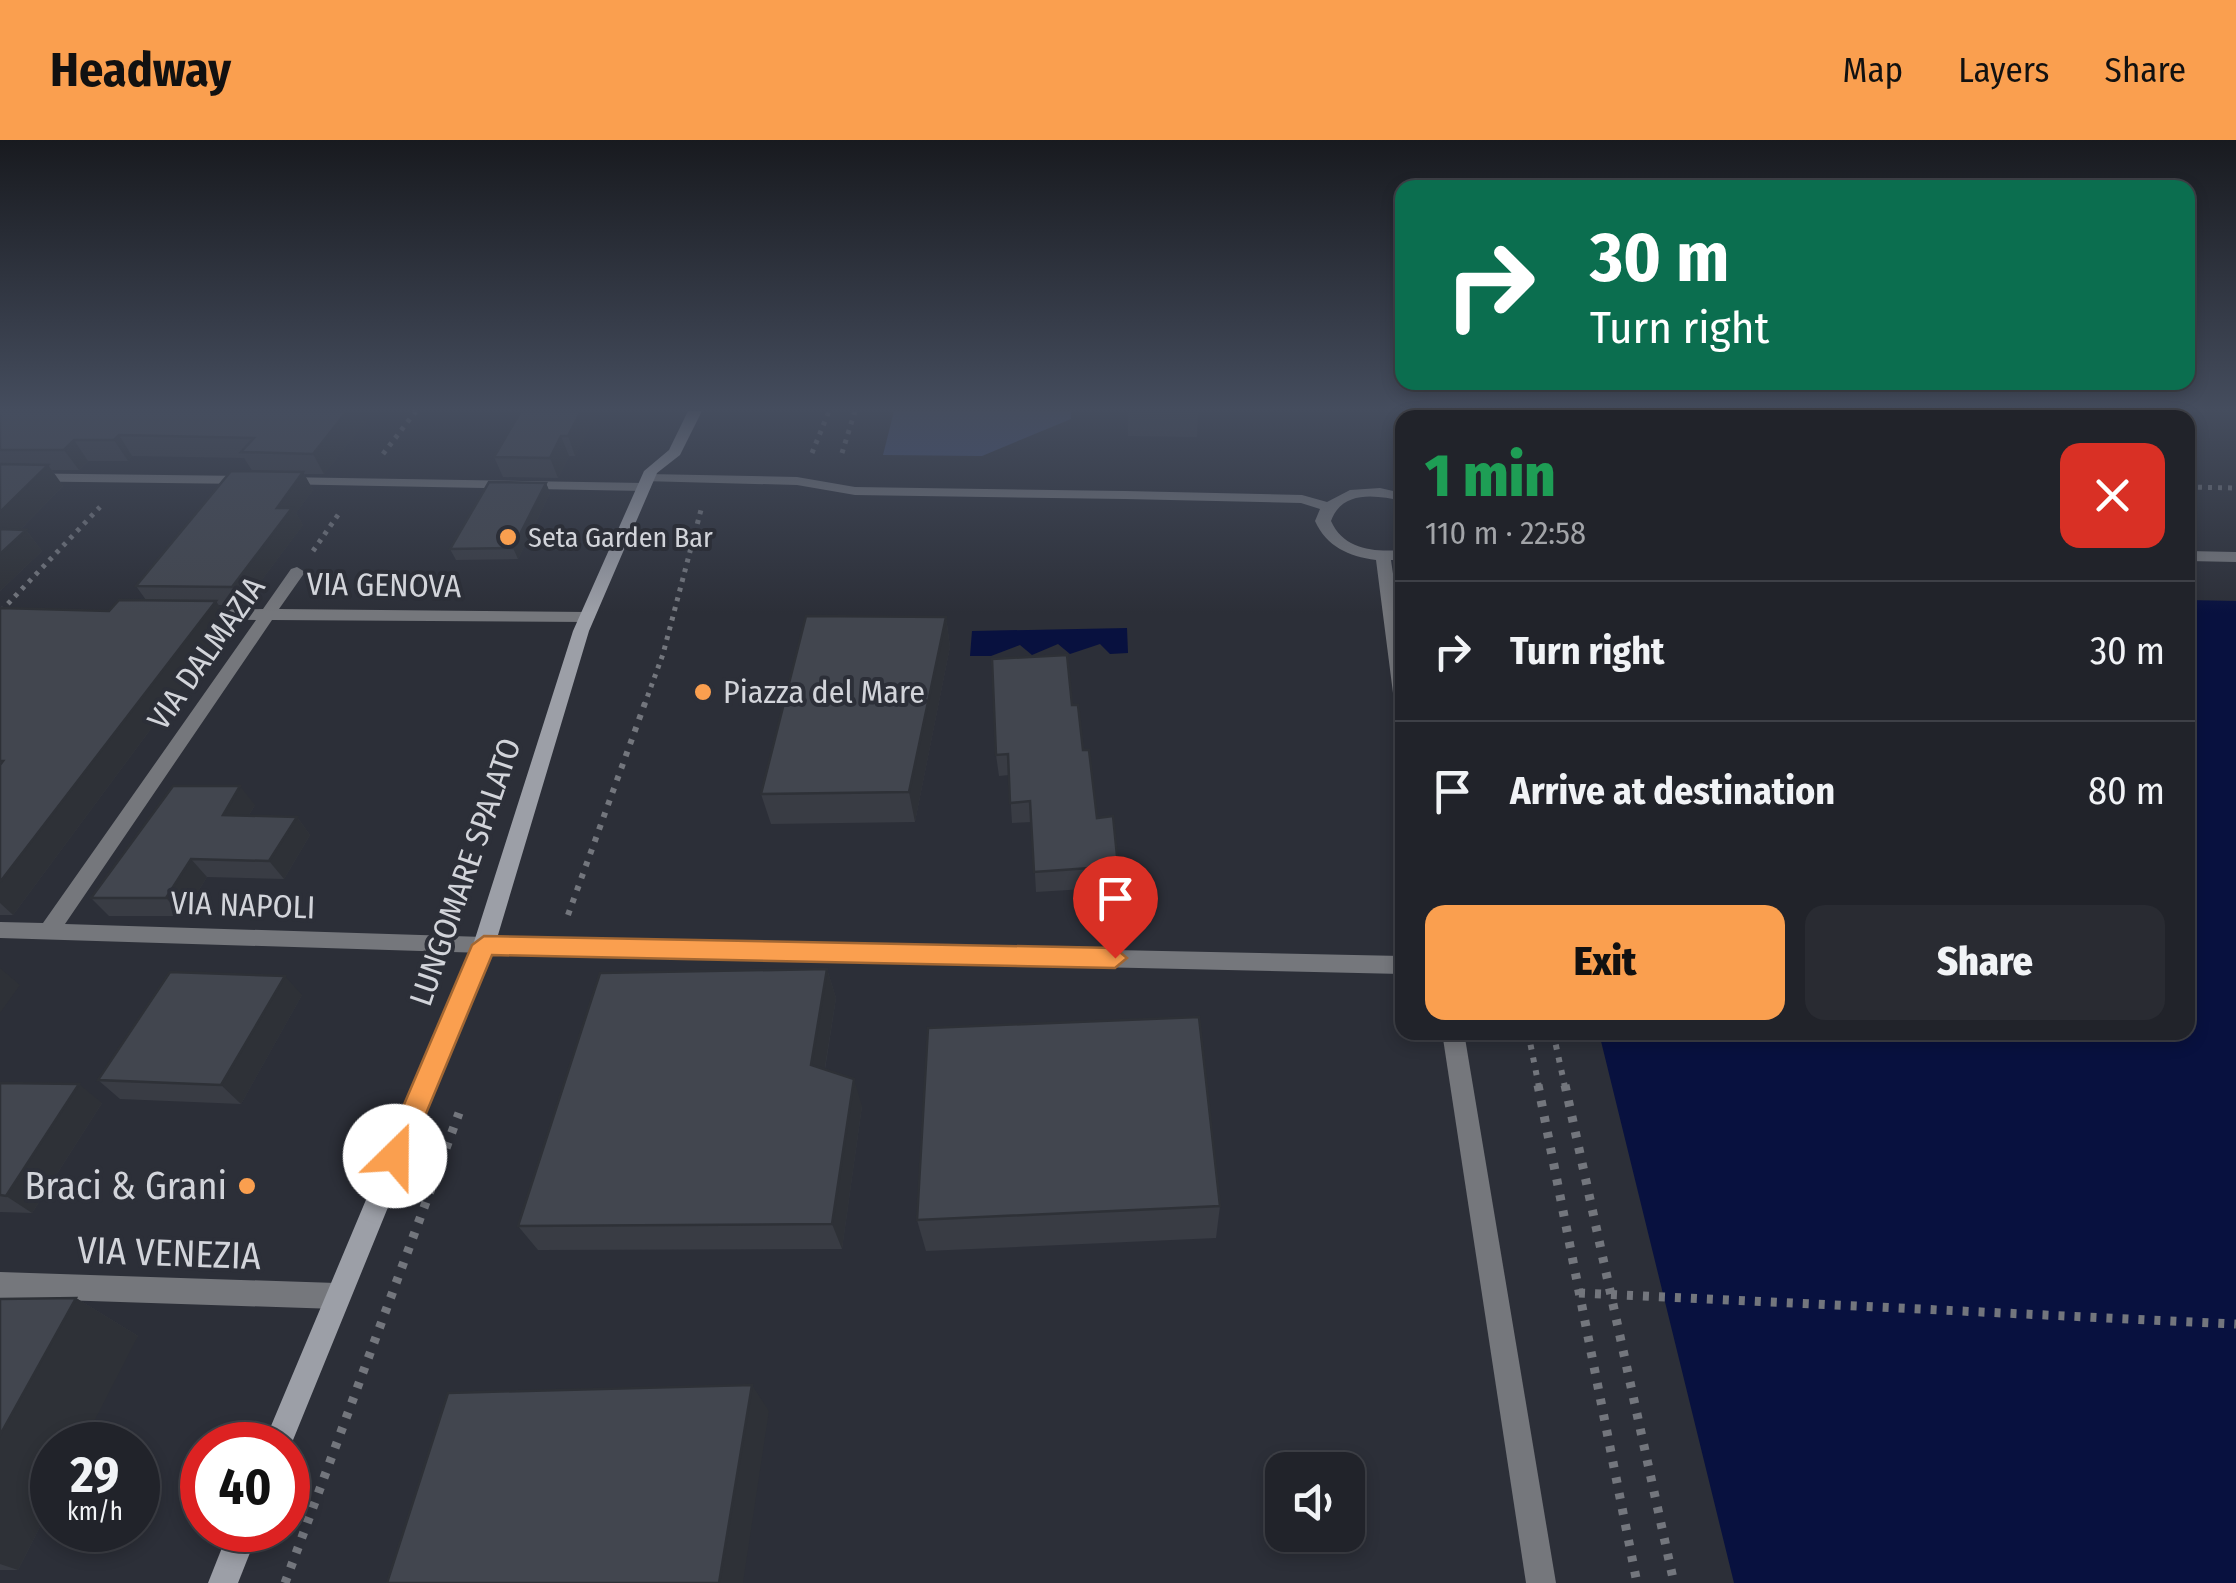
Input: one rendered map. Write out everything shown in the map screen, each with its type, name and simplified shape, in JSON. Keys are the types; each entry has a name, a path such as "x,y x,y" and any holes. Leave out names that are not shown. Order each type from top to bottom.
{"street":[{"path":"86,478 786,481 855,491 1302,499 1328,507 1358,493 1395,496"},
{"name":"LUNGOMARE SPALATO","path":"287,1422 484,945 587,618 650,478"},
{"path":"1328,507 1323,521 1335,540 1348,548 1395,555"},
{"path":"1383,556 1395,643"},
{"path":"2195,556 2236,557"},
{"name":"VIA DALMAZIA","path":"49,931 298,572"},
{"name":"VIA GENOVA","path":"175,613 587,618"},
{"name":"VIA NAPOLI","path":"0,930 556,950 1395,965"},
{"path":"1455,1040 1541,1583"},
{"name":"VIA VENEZIA","path":"0,1285 336,1296"},
{"path":"223,1583 235,1552"}],"path":[{"name":"VIA DALMAZIA","path":"298,572 364,478"},
{"path":"1,611 128,479"},
{"path":"2195,487 2236,488"},
{"path":"556,950 663,654 694,524 708,500"},
{"path":"1530,1040 1637,1583"},
{"path":"1555,1040 1674,1583"},
{"path":"285,1583 464,1098"},
{"path":"1579,1293 2236,1324"}],"shaded area":[{"path":"2195,600 2236,601 2236,1583 1734,1583 1601,1040 2195,1040"},
{"path":"1127,628 1128,653 1110,654 1100,644 1070,654 1058,644 1032,655 1020,645 991,656 970,656 972,631"}],"building":[{"path":"0,478 34,478 0,512"},
{"path":"225,478 298,478 277,508 292,508 232,587 136,586"},
{"path":"489,482 546,483 513,548 450,549"},
{"path":"0,529 26,530 0,554"},
{"path":"119,600 216,601 0,882 0,608 109,611"},
{"path":"806,616 946,617 909,792 761,794"},
{"path":"1067,655 1072,705 1078,705 1083,750 1089,750 1097,818 1113,816 1118,866 1034,872 1030,801 1010,803 1008,754 996,755 992,659"},
{"path":"173,786 240,786 223,815 297,817 269,861 191,859 166,898 91,898"},
{"path":"827,969 811,1065 854,1079 832,1224 518,1226 600,973"},
{"path":"170,972 285,976 221,1085 98,1080"},
{"path":"1199,1017 1220,1206 917,1220 928,1028"},
{"path":"0,1083 79,1084 6,1196 0,1195"},
{"path":"76,1298 0,1435 0,1299"},
{"path":"752,1385 719,1583 387,1583 448,1393"}],"place":[{"name":"Seta Garden Bar","path":"508,537"},
{"name":"Piazza del Mare","path":"703,692"},
{"name":"Braci & Grani","path":"247,1186"}],"route":[{"path":"395,1156 484,945 556,950 1115,958"}]}
